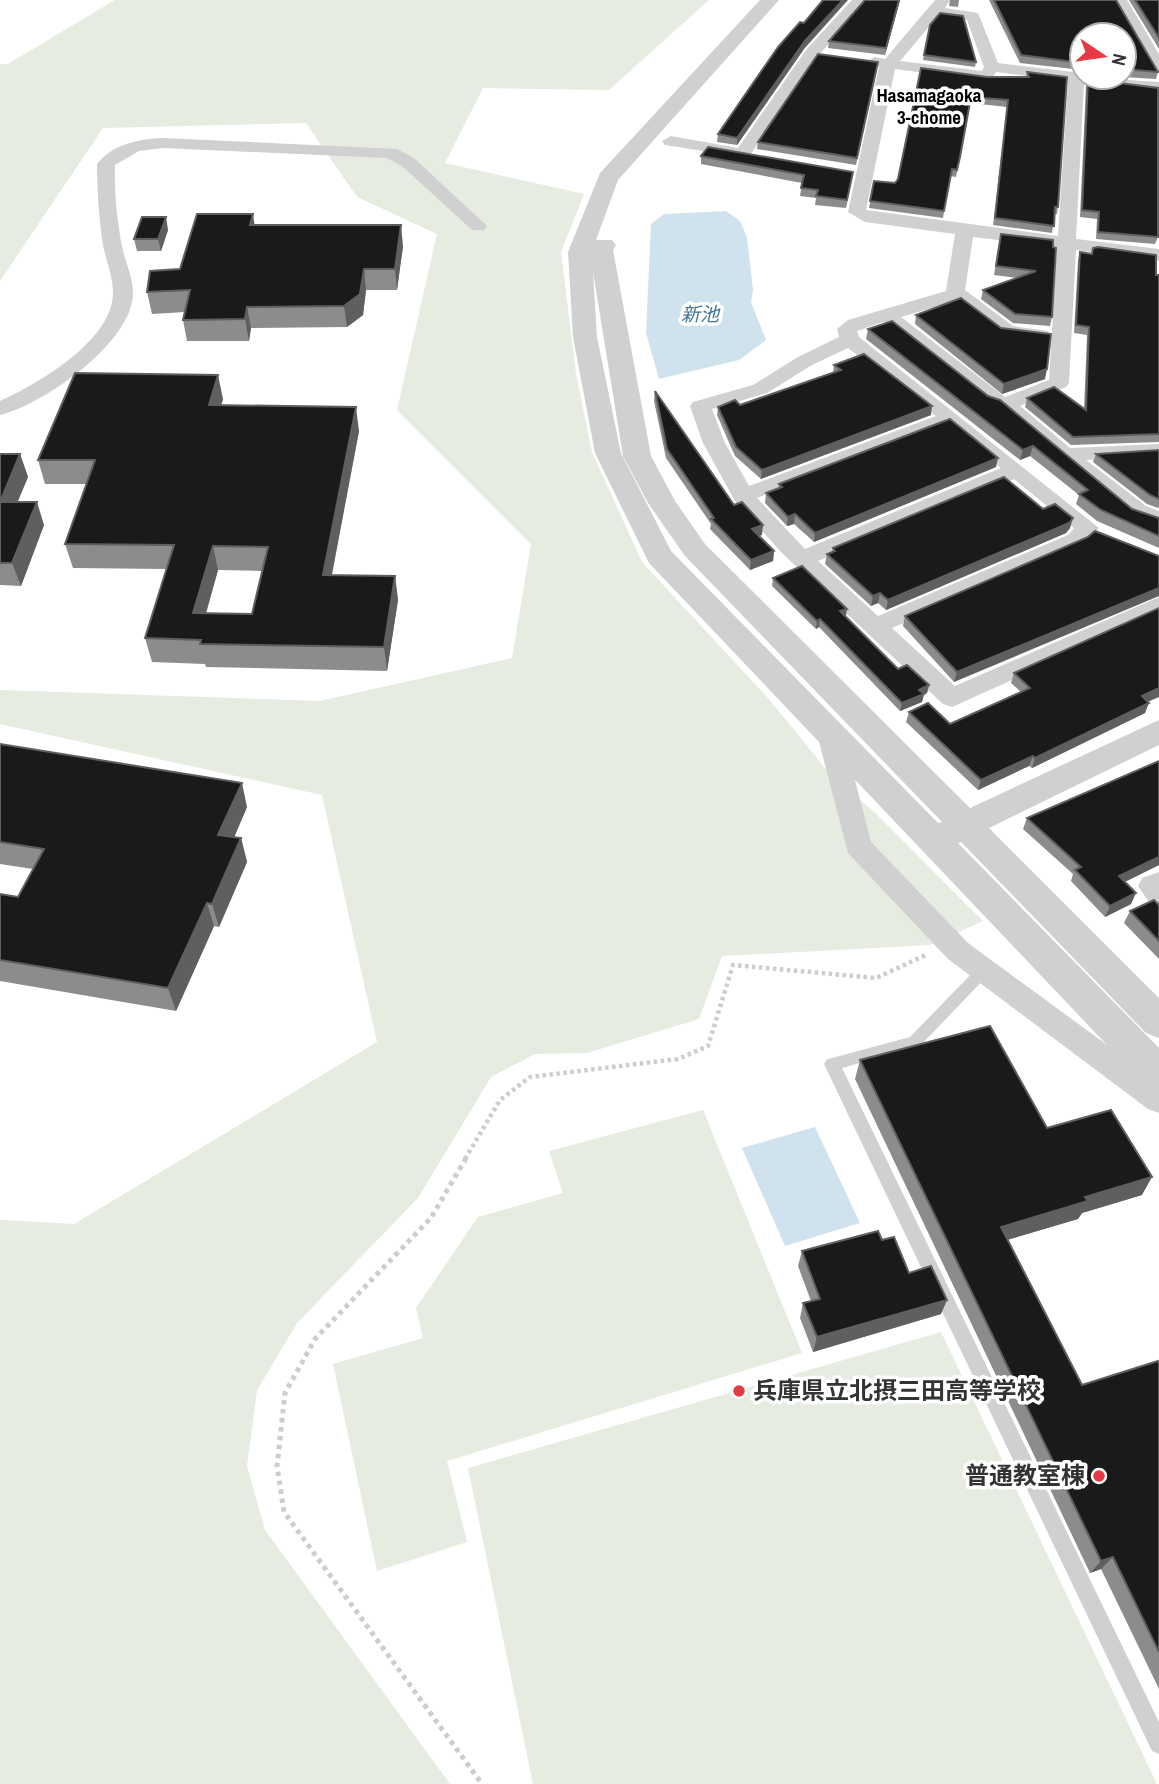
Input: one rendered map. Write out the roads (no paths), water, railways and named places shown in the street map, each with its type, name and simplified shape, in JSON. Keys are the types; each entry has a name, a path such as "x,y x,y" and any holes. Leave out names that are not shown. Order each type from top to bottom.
{"street":[{"path":"770,0 608,178 580,251 585,337 608,453 659,556 1159,1073"},
{"path":"798,0 630,187 601,250 622,385 637,456 662,503 695,550 1159,1022"},
{"path":"742,154 812,53 860,0"},
{"path":"1119,0 1159,68"},
{"path":"992,66 972,16 939,5 888,65 859,173 857,212 865,217 1159,255"},
{"path":"812,53 837,57"},
{"path":"863,61 986,76 992,66"},
{"path":"992,66 1068,78"},
{"path":"1138,85 1159,87"},
{"path":"1006,404 1059,383 1075,91"},
{"path":"671,141 765,158"},
{"path":"0,409 42,388 73,367 117,317 123,300 123,279 107,216 105,175 106,164 120,149 156,143 185,143 391,153 408,162 478,226"},
{"path":"965,231 955,290 958,294 1007,331 1061,336"},
{"path":"958,294 847,329 850,340 1088,528 1113,539"},
{"path":"886,315 994,400 1006,404 1138,511 1159,519"},
{"path":"850,340 805,361 760,389 700,406 714,443 743,496 873,627 952,698 1159,605"},
{"path":"743,496 951,418"},
{"path":"1065,454 1159,450"},
{"path":"803,559 1016,470"},
{"path":"873,627 1076,540 1088,528"},
{"path":"829,730 858,846 950,943 1159,1100"},
{"path":"934,841 1159,731"},
{"path":"1159,883 1152,886 1159,894"}],"lane":[{"path":"984,970 915,1042 832,1064 1159,1744"}],"water":[{"name":"新池","path":"726,211 740,221 747,237 753,290 751,302 766,340 739,360 659,379 646,333 651,224 664,214"},
{"path":"815,1127 860,1223 785,1246 742,1148"}],"place":[{"name":"兵庫県立北摂三田高等学校","path":"739,1391"},
{"name":"普通教室棟","path":"1099,1476"}],"district":[{"name":"Hasamagaoka 3-chome","path":"929,106"}]}
